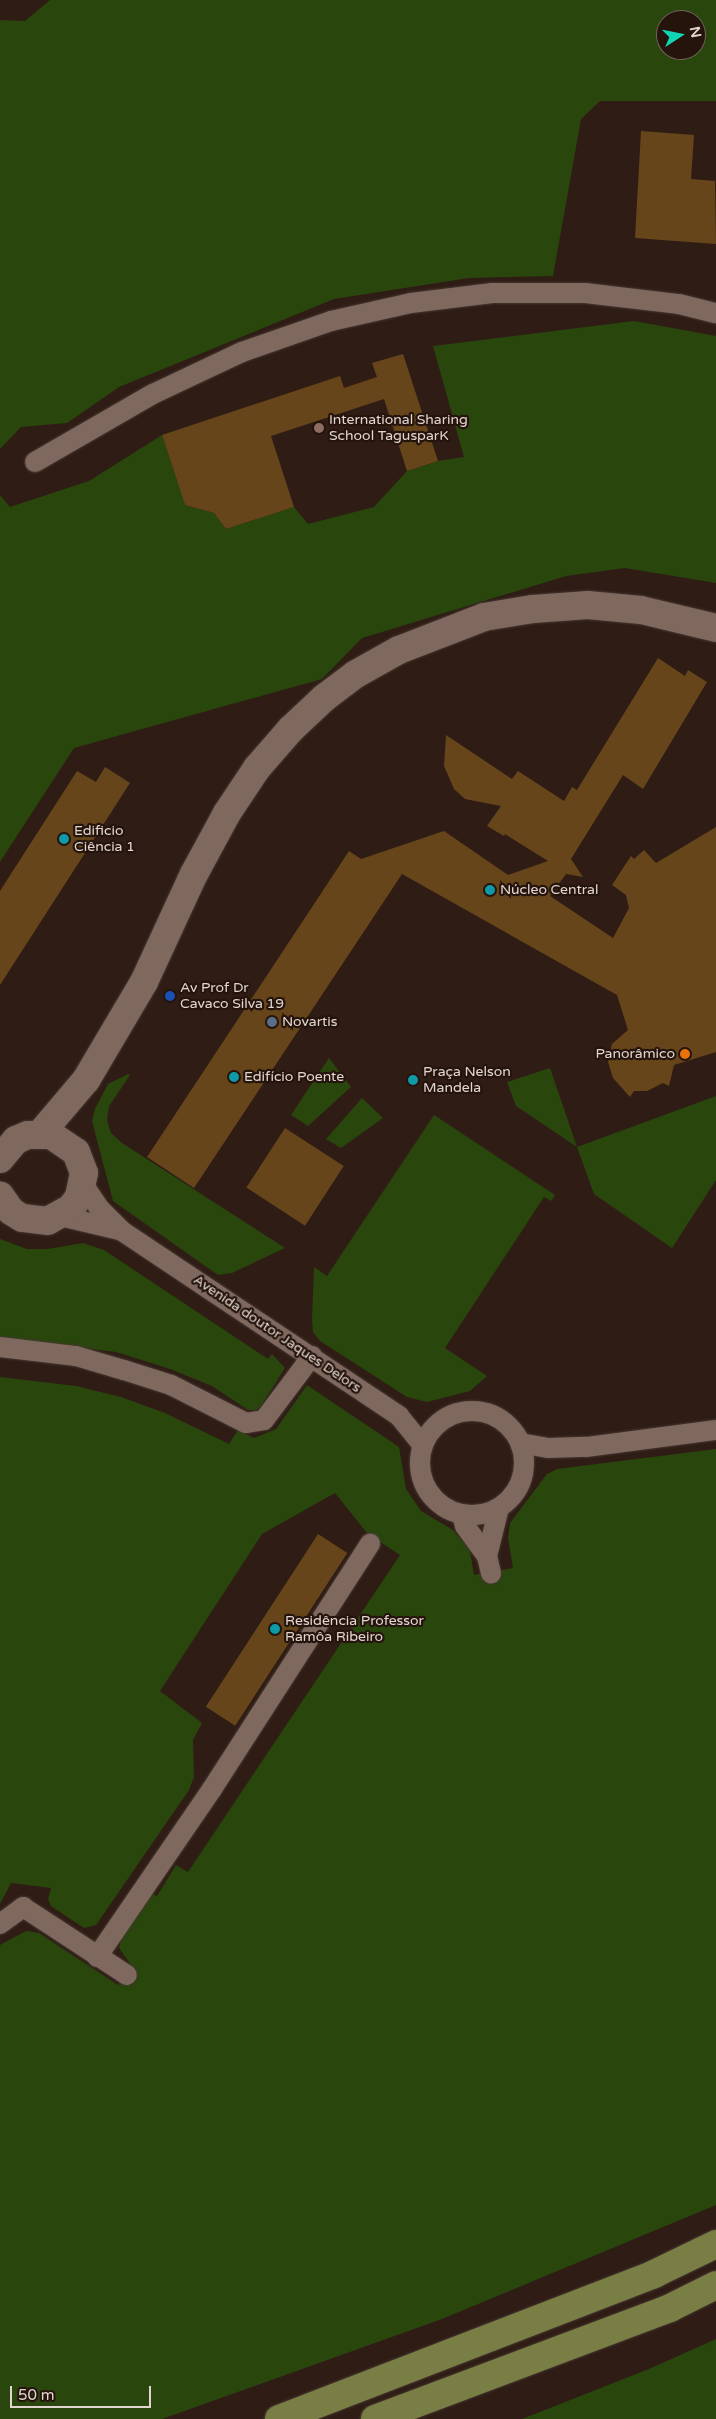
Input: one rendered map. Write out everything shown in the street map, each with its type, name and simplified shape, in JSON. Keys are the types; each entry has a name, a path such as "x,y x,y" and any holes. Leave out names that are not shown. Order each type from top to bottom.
{"main road":[{"path":"41,1133 86,1080 144,982 194,874 227,813 257,768 291,729 356,674 399,650 438,634 484,618 534,609 588,606 641,610 716,628"},
{"path":"4,1204 35,1221 60,1216 71,1208 83,1184 84,1173 76,1152 75,1121 86,1080"},
{"path":"0,1158 16,1140 41,1133 61,1138 76,1152"},
{"path":"279,2419 654,2274 716,2244"},
{"path":"375,2419 670,2308 716,2285"}],"street":[{"path":"35,462 197,371 331,321 393,307 492,292 585,293 679,304 716,313"},
{"name":"Avenida doutor Jaques Delors","path":"83,1184 100,1209 122,1230 399,1416 423,1446"},
{"name":"Avenida doutor Jaques Delors","path":"60,1216 122,1230"},
{"path":"0,1347 76,1356 124,1370 171,1386 246,1423 264,1420 312,1356"},
{"path":"523,1474 520,1443 506,1423 489,1414 471,1411 455,1414 441,1422 423,1446 421,1468 428,1489 442,1506 462,1515 488,1513 499,1508 510,1499 523,1474 545,1458 586,1447"},
{"path":"399,1416 441,1422"},
{"path":"520,1443 549,1448 586,1447 716,1430"},
{"path":"462,1515 465,1526 489,1565 499,1508"},
{"path":"97,1957 222,1774 370,1544"},
{"path":"0,1924 23,1907 127,1975"}],"green space":[{"path":"50,0 716,0 716,101 600,101 581,119 553,276 469,278 334,299 119,387 67,423 21,427 0,449 0,20 25,21"},
{"path":"634,321 716,336 716,583 625,568 566,576 362,638 322,679 74,748 0,862 0,495 10,507 89,481 162,435 185,505 214,513 226,529 294,507 308,524 374,507 407,471 438,461 464,457 433,346"},
{"path":"329,1058 351,1087 308,1126 291,1115"},
{"path":"550,1068 577,1147 516,1106 507,1082"},
{"path":"128,1074 130,1075 109,1106 107,1120 111,1133 122,1143 285,1248 232,1273 218,1275 113,1201 92,1121 95,1109 108,1084"},
{"path":"716,1096 716,1180 672,1248 594,1194 577,1147"},
{"path":"362,1098 383,1118 341,1148 326,1139"},
{"path":"434,1115 555,1195 551,1201 544,1197 445,1348 487,1376 470,1391 427,1402 407,1397 320,1341 313,1332 312,1320 314,1267 327,1276"},
{"path":"0,1239 27,1249 48,1249 83,1243 104,1250 268,1359 272,1354 285,1368 261,1406 256,1410 248,1410 212,1386 170,1369 116,1352 0,1338"},
{"path":"0,1377 76,1386 121,1397 165,1413 229,1444 238,1430 254,1438 276,1429 307,1385 399,1447 406,1489 421,1511 453,1530 464,1543 470,1551 474,1575 513,1568 508,1538 510,1523 547,1474 557,1469 716,1449 716,2205 442,2319 162,2419 0,2419 0,1945 26,1931 39,1933 118,1985 131,1965 119,1948 122,1936 151,1893 157,1896 176,1865 188,1872 400,1555 367,1533 335,1493 262,1534 160,1691 202,1723 193,1740 194,1777 189,1790 96,1925 84,1928 51,1906 48,1899 51,1888 11,1883 0,1904"},
{"path":"716,2339 716,2419 522,2419 649,2369"}],"building":[{"path":"641,131 694,135 691,179 715,181 716,244 635,238"},
{"path":"403,354 438,461 407,471 384,399 271,436 294,507 226,529 214,513 185,505 162,435 340,376 344,388 377,377 372,363"},
{"name":"Núcleo Central","path":"658,658 685,676 688,670 707,682 643,789 623,775 571,859 583,877 566,874 550,896 613,938 629,908 626,895 612,885 631,856 634,859 644,850 656,863 716,827 716,1052 674,1065 669,1086 663,1083 647,1091 634,1091 630,1097 613,1078 608,1062 612,1044 628,1030 617,995 402,874 194,1188 147,1157 349,851 361,859 444,831 508,875 548,861 505,834 504,836 487,826 501,806 465,799 454,789 444,766 446,735 512,779 518,771 564,801 572,787 577,790"},
{"name":"Edificio Ciência 1","path":"105,767 130,783 0,985 0,891 77,771 96,782"},
{"path":"285,1128 344,1166 305,1226 246,1188"},
{"name":"Residência Professor Ramôa Ribeiro","path":"318,1534 347,1553 235,1726 206,1707"}],"place":[{"name":"International Sharing School TagusparK","path":"319,428"},
{"name":"Edificio Ciência 1","path":"64,839"},
{"name":"Núcleo Central","path":"490,890"},
{"name":"Av Prof Dr Cavaco Silva 19","path":"170,996"},
{"name":"Novartis","path":"272,1022"},
{"name":"Panorâmico","path":"685,1054"},
{"name":"Edifício Poente","path":"234,1077"},
{"name":"Praça Nelson Mandela","path":"413,1080"},
{"name":"Residência Professor Ramôa Ribeiro","path":"275,1629"}]}
